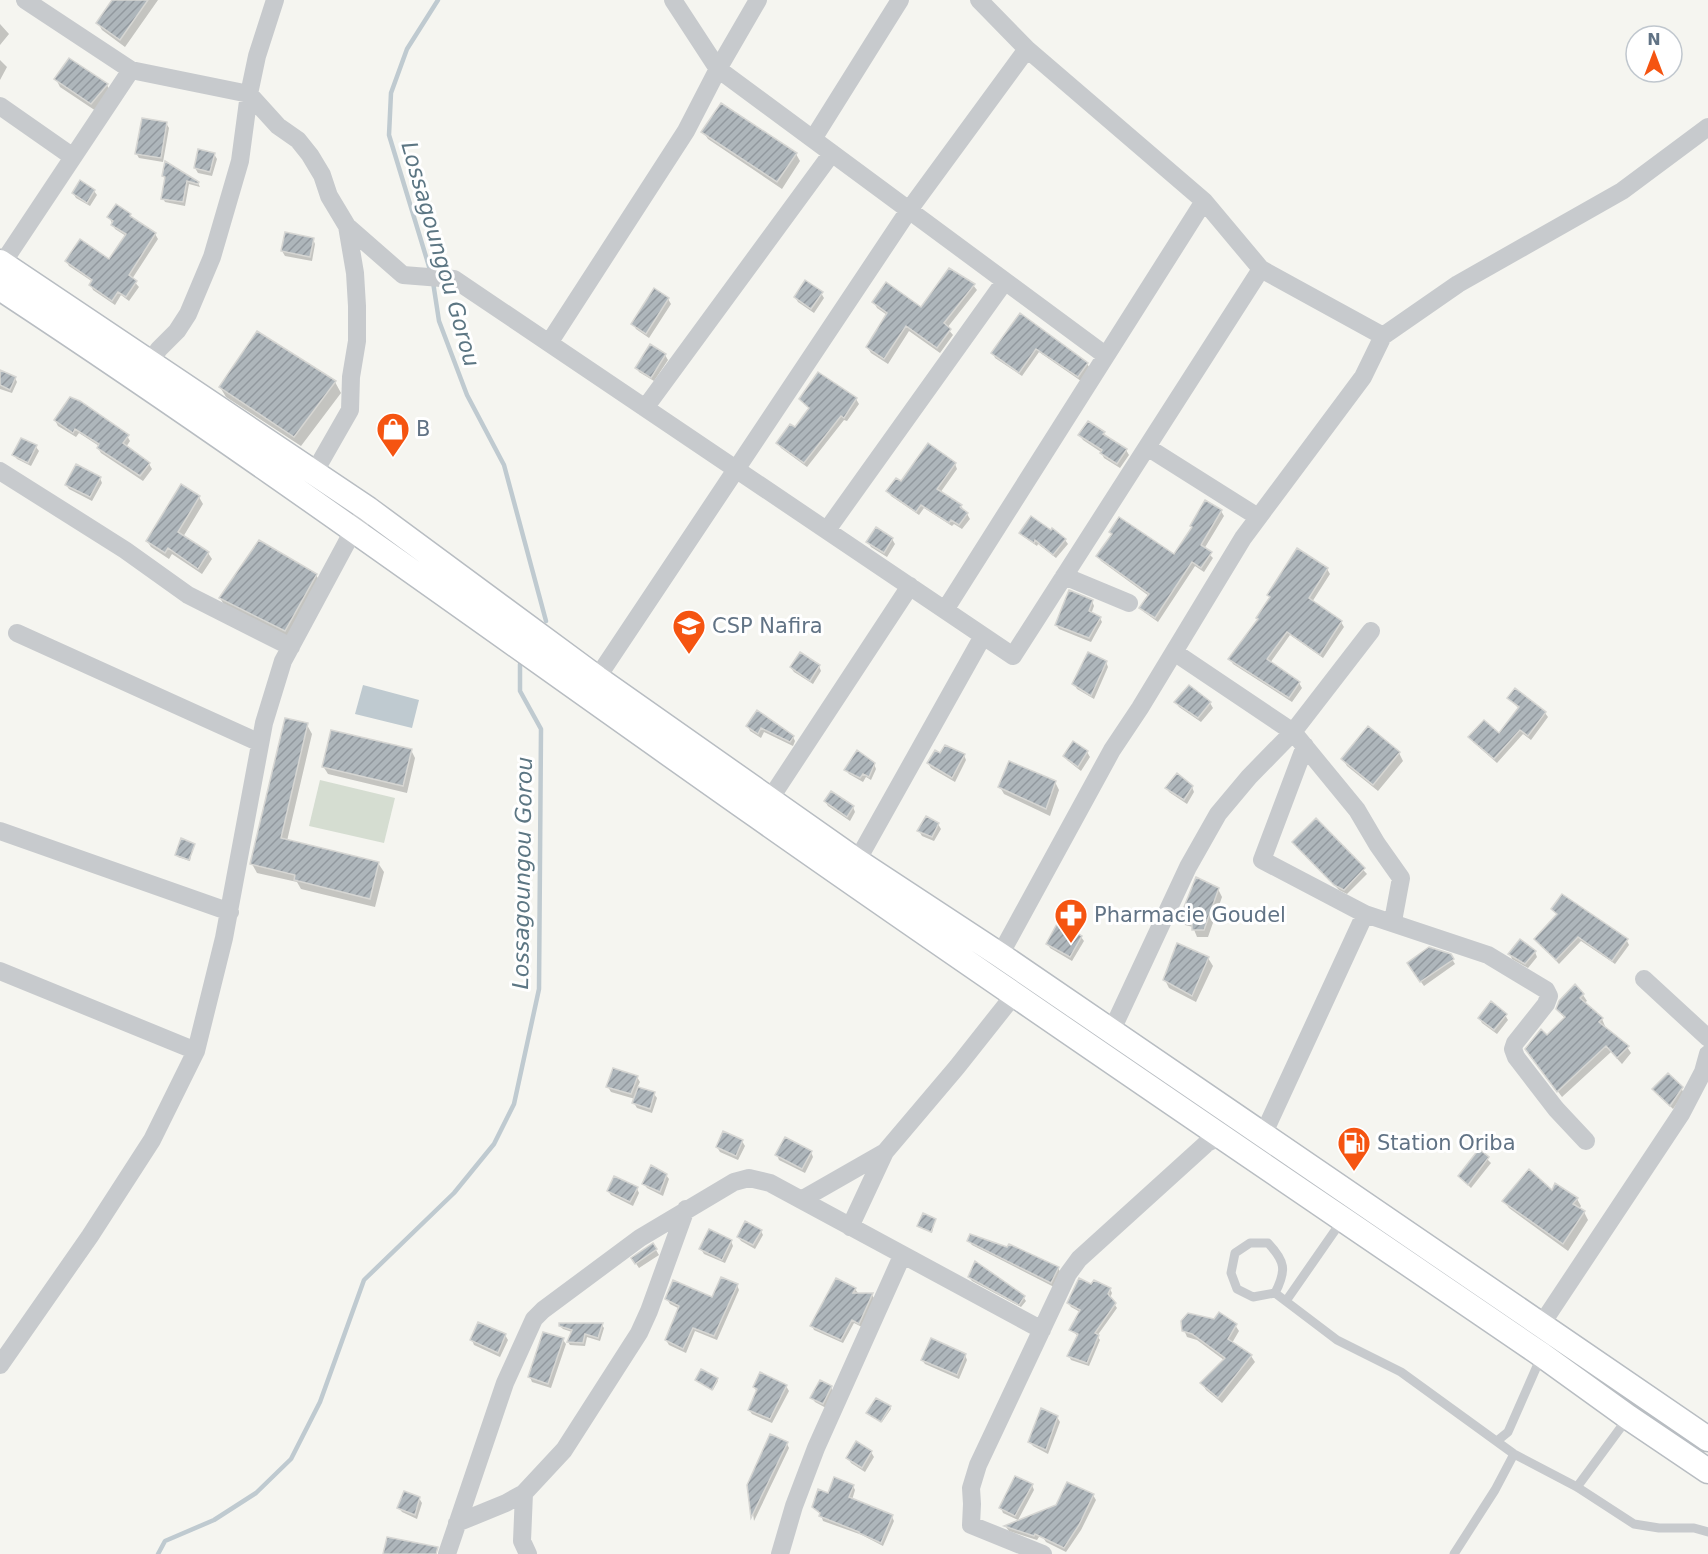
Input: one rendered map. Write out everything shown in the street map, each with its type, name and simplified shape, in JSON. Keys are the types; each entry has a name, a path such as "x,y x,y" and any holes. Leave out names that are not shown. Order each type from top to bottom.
{"main road":[{"path":"1,264 354,529 756,816 1708,1471"},
{"path":"0,288 144,370 314,473 368,509 597,678 857,861 1112,1032 1708,1439"}],"street":[{"path":"25,0 131,70 249,94 278,126 298,140 310,155 322,175 329,196 347,226 403,275 454,279 1013,656 1261,269"},
{"path":"144,370 177,331 188,314 212,257 240,161 249,94 257,56 275,0"},
{"path":"673,0 718,69 1105,355"},
{"path":"549,343 686,131 718,69 758,0"},
{"path":"813,139 900,0"},
{"path":"979,0 1027,49 1204,201 1261,269 1383,336"},
{"path":"597,678 909,210 1027,49"},
{"path":"1,264 131,70"},
{"path":"0,106 74,157"},
{"path":"1000,956 1088,791 1243,538 1363,377 1383,336 1458,284 1623,191 1708,127"},
{"path":"645,408 832,153"},
{"path":"945,610 1204,201"},
{"path":"314,473 350,410 351,377 357,340 357,306 355,273 347,226"},
{"path":"827,530 1005,281"},
{"path":"1147,447 1258,517"},
{"path":"0,471 125,549 188,595 291,647"},
{"path":"0,1365 90,1236 152,1140 196,1051 230,912 264,723 283,661 354,529 368,509"},
{"path":"1064,576 1129,603"},
{"path":"770,799 910,586"},
{"path":"1112,1032 1203,839 1218,814 1249,777 1293,732 1371,631"},
{"path":"17,633 260,743"},
{"path":"857,861 983,636"},
{"path":"1174,652 1293,732 1305,746 1357,810 1401,878 1393,921"},
{"path":"1305,746 1262,861 1365,914 1393,921 1488,955 1546,990 1548,996 1546,1004 1515,1042 1513,1049 1516,1058 1556,1109 1586,1141"},
{"path":"0,831 230,912"},
{"path":"1263,1135 1365,914"},
{"path":"0,971 196,1051"},
{"path":"1644,980 1708,1038"},
{"path":"850,1227 885,1152 1014,995"},
{"path":"1541,1325 1681,1114 1698,1082 1708,1054"},
{"path":"1043,1554 971,1525 971,1488 978,1465 1068,1274 1079,1259 1207,1143 1221,1136"},
{"path":"801,1200 885,1152"},
{"path":"447,1554 506,1383 534,1319 640,1238 734,1182 749,1178 770,1183 1042,1330"},
{"path":"457,1523 524,1493 564,1450 639,1333 686,1209"},
{"path":"780,1554 794,1506 816,1448 902,1256"},
{"path":"524,1493 521,1526 522,1541 528,1554"}],"lane":[{"path":"1286,1301 1343,1219"},
{"path":"1275,1293 1283,1277 1281,1257 1268,1243 1250,1243 1235,1253 1231,1273 1237,1289 1253,1297 1275,1293 1337,1340 1401,1372 1514,1454 1577,1487 1634,1524 1659,1528 1694,1528 1708,1532"},
{"path":"1497,1441 1508,1432 1542,1355"},
{"path":"1577,1487 1628,1417"},
{"path":"1455,1554 1495,1490 1514,1454"}],"shaded area":[{"path":"363,685 419,700 412,728 355,714"},
{"path":"320,780 395,798 384,843 309,826"}],"building":[{"path":"112,0 148,0 120,40 96,23"},
{"path":"69,58 108,84 91,104 54,79"},
{"path":"721,103 797,153 777,182 701,132"},
{"path":"142,118 167,122 161,158 135,154"},
{"path":"198,149 215,153 210,172 194,168"},
{"path":"165,161 199,182 198,184 187,181 183,202 161,199"},
{"path":"80,180 95,190 87,203 72,193"},
{"path":"116,204 156,233 129,275 137,281 126,297 118,292 112,301 89,285 92,280 65,261 80,239 109,259 126,234 111,225 113,221 107,217"},
{"path":"285,232 314,238 310,257 281,251"},
{"path":"949,268 975,284 944,323 951,329 937,348 906,326 884,359 866,347 887,313 872,302 886,282 921,307"},
{"path":"805,280 823,292 811,309 794,297"},
{"path":"654,288 669,298 646,334 631,324"},
{"path":"1020,313 1088,363 1078,377 1036,349 1019,373 991,353"},
{"path":"257,331 336,381 294,437 219,387"},
{"path":"650,344 666,354 651,378 635,368"},
{"path":"0,370 16,377 10,390 0,385"},
{"path":"818,372 857,398 844,418 841,416 804,463 776,443 790,424 795,427 809,408 799,399"},
{"path":"70,397 80,401 129,435 123,443 150,463 140,476 97,448 99,444 75,429 73,433 54,420"},
{"path":"1088,421 1105,432 1103,434 1127,449 1117,464 1100,453 1102,450 1078,435"},
{"path":"21,438 37,445 28,463 12,455"},
{"path":"928,443 956,463 937,489 962,505 960,507 968,513 959,525 951,520 949,523 921,505 916,512 886,491 896,478 901,481"},
{"path":"76,464 101,477 90,497 65,485"},
{"path":"181,484 200,496 178,532 209,552 198,569 168,548 165,553 146,541"},
{"path":"1205,500 1222,510 1201,545 1212,552 1201,568 1192,562 1155,618 1139,608 1149,594 1096,556 1112,534 1109,532 1119,517 1174,554 1192,527 1190,526"},
{"path":"1031,516 1066,539 1053,555 1035,540 1034,543 1019,533"},
{"path":"876,527 893,538 884,553 866,542"},
{"path":"259,540 317,574 285,631 219,598"},
{"path":"1297,548 1328,568 1309,598 1342,621 1320,655 1287,632 1267,659 1300,682 1289,698 1228,659 1258,619 1256,618 1270,597 1267,595"},
{"path":"1069,590 1093,600 1089,611 1101,617 1089,638 1055,625"},
{"path":"800,652 820,665 810,681 790,667"},
{"path":"1088,652 1107,661 1091,696 1072,684"},
{"path":"1189,685 1211,702 1198,718 1174,702"},
{"path":"1515,688 1546,712 1528,736 1520,730 1494,759 1468,737 1484,720 1499,733 1519,707 1507,698"},
{"path":"757,710 794,736 790,742 761,728 758,734 746,726"},
{"path":"285,718 308,723 281,838 379,862 370,899 294,880 295,875 250,864"},
{"path":"1368,726 1400,752 1373,785 1341,759"},
{"path":"331,730 412,749 403,786 322,767"},
{"path":"1073,741 1088,751 1078,767 1063,756"},
{"path":"945,745 965,754 952,778 927,763 935,750 940,753"},
{"path":"857,750 875,763 869,777 863,774 860,778 844,770"},
{"path":"1009,761 1056,781 1046,809 998,787"},
{"path":"1177,773 1193,786 1184,800 1165,788"},
{"path":"831,791 854,806 847,817 824,801"},
{"path":"926,816 939,823 932,837 917,831"},
{"path":"1316,818 1365,868 1344,890 1334,885 1292,842"},
{"path":"181,838 195,844 189,860 175,855"},
{"path":"1196,877 1219,888 1204,930 1192,930 1192,920 1180,917"},
{"path":"1562,894 1628,939 1612,961 1578,937 1556,960 1534,939 1557,914 1551,909"},
{"path":"1058,922 1082,936 1070,957 1046,944"},
{"path":"1520,939 1536,951 1525,964 1508,954"},
{"path":"1177,943 1209,957 1192,996 1163,980"},
{"path":"1429,947 1451,954 1454,959 1420,982 1407,963"},
{"path":"1575,984 1584,994 1580,998 1603,1018 1599,1022 1629,1046 1617,1058 1606,1046 1557,1092 1525,1049 1541,1029 1547,1035 1565,1017 1556,1009 1559,1001"},
{"path":"1491,1001 1507,1014 1494,1030 1478,1018"},
{"path":"613,1068 638,1076 631,1094 606,1087"},
{"path":"1668,1073 1683,1087 1670,1106 1652,1089"},
{"path":"638,1087 655,1092 650,1109 632,1103"},
{"path":"723,1131 743,1140 736,1156 716,1147"},
{"path":"785,1137 812,1151 802,1169 775,1155"},
{"path":"1479,1149 1489,1157 1468,1185 1458,1176"},
{"path":"651,1165 667,1174 660,1192 642,1184"},
{"path":"1529,1169 1552,1190 1555,1183 1578,1198 1573,1204 1585,1211 1563,1244 1502,1201"},
{"path":"614,1176 638,1187 630,1202 607,1191"},
{"path":"923,1213 936,1219 931,1232 917,1226"},
{"path":"745,1221 762,1230 753,1245 737,1237"},
{"path":"709,1229 732,1240 722,1260 699,1249"},
{"path":"970,1234 1007,1247 1009,1244 1059,1267 1051,1283 967,1241"},
{"path":"653,1243 657,1249 635,1264 631,1258"},
{"path":"975,1261 1025,1296 1019,1305 968,1277"},
{"path":"721,1277 738,1284 714,1336 693,1328 683,1349 665,1340 679,1306 665,1299 673,1280 712,1297"},
{"path":"836,1278 856,1288 853,1293 873,1293 859,1324 852,1320 841,1340 810,1326"},
{"path":"1079,1278 1091,1284 1094,1280 1111,1288 1108,1294 1116,1303 1095,1333 1099,1335 1087,1363 1067,1356 1078,1334 1069,1330 1080,1310 1067,1303"},
{"path":"1219,1312 1237,1324 1228,1339 1252,1355 1218,1398 1200,1383 1225,1358 1192,1334 1182,1331 1181,1321 1188,1313 1214,1319"},
{"path":"478,1322 506,1334 498,1353 470,1340"},
{"path":"559,1323 603,1323 598,1338 585,1334 583,1343 567,1342 572,1330 559,1326"},
{"path":"543,1332 564,1338 548,1384 528,1377"},
{"path":"931,1338 966,1354 957,1375 921,1360"},
{"path":"701,1369 718,1378 712,1390 695,1380"},
{"path":"760,1372 787,1385 770,1419 748,1410 757,1389 753,1387"},
{"path":"820,1380 832,1386 823,1404 810,1398"},
{"path":"876,1398 891,1406 881,1422 866,1413"},
{"path":"1041,1408 1058,1416 1046,1450 1028,1442"},
{"path":"770,1434 788,1442 751,1518 747,1485"},
{"path":"856,1441 872,1451 862,1468 846,1458"},
{"path":"1015,1476 1033,1484 1015,1516 999,1508"},
{"path":"834,1477 854,1485 849,1497 893,1515 881,1543 819,1516 820,1513 812,1507 818,1489 828,1493"},
{"path":"1067,1482 1094,1494 1079,1525 1064,1548 1035,1534 1034,1536 1004,1526 1056,1505"},
{"path":"404,1491 420,1497 415,1515 397,1508"},
{"path":"387,1537 438,1547 436,1554 383,1554"}],"waterway":[{"name":"Lossagoungou Gorou","path":"431,273 389,135 391,93 407,49 438,0"},
{"name":"Lossagoungou Gorou","path":"433,282 439,321 467,395 504,465 546,621"},
{"name":"Lossagoungou Gorou","path":"158,1554 165,1541 214,1520 256,1493 291,1459 320,1402 364,1280 454,1193 494,1144 514,1104 539,989 541,729 520,691 520,664"}],"place":[{"name":"B","path":"393,458"},
{"name":"CSP Nafira","path":"689,655"},
{"name":"Pharmacie Goudel","path":"1071,944"},
{"name":"Station Oriba","path":"1354,1172"}]}
